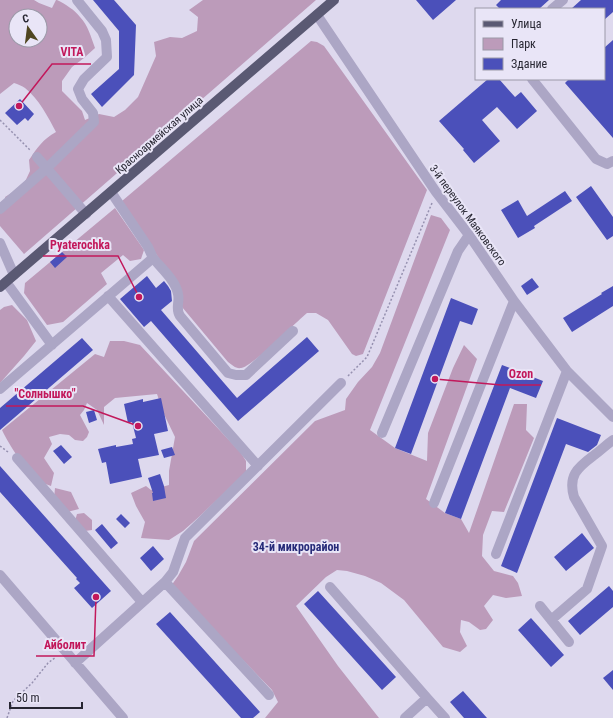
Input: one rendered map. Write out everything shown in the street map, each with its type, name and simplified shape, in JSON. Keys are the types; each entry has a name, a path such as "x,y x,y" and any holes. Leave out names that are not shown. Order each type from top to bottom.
{"main road":[{"name":"Красноармейская улица","path":"3,285 334,0"}],"street":[{"path":"0,209 47,168 94,122 94,113 82,99 78,89 84,79 107,57 106,40 102,32 77,0"},
{"path":"553,8 563,0"},
{"name":"3-й переулок Маяковского","path":"317,15 436,192 469,235 514,301 566,371 613,417"},
{"path":"533,80 596,159 607,164 613,161"},
{"path":"38,157 86,214"},
{"path":"111,192 148,247 152,258 176,286 179,300 177,311 180,316 228,373 246,375 293,331"},
{"path":"382,433 458,251 469,235"},
{"path":"0,242 14,275"},
{"path":"0,389 152,258"},
{"path":"3,285 52,345"},
{"path":"108,296 258,466"},
{"path":"434,502 514,301"},
{"path":"496,554 566,371"},
{"path":"75,663 165,582 173,572 185,538 342,383"},
{"path":"551,620 587,589 602,546 574,497 572,483 574,475 578,468 613,440"},
{"path":"17,458 142,602"},
{"path":"0,575 123,718"},
{"path":"165,582 269,695"},
{"path":"330,587 445,718"},
{"path":"540,606 569,642"},
{"path":"405,718 427,698"}],"path":[{"path":"0,120 38,157"},
{"path":"342,383 367,357 436,192"},
{"path":"0,446 17,458"},
{"path":"7,718 13,701 32,683 48,663 64,651"}],"green space":[{"path":"0,0 34,0 52,8 57,0 73,10 83,20 95,48 72,67 62,81 62,91 82,111 85,120 99,114 114,117 125,110 138,97 156,56 154,42 170,37 182,38 197,31 198,17 189,10 203,0 316,0 24,254 0,226 0,212 7,206 5,197 23,186 30,171 29,160 41,144 56,132 39,103 30,92 14,83 0,94"},
{"path":"311,41 317,42 324,46 427,190 363,354 356,356 352,354 328,320 316,313 307,313 274,344 247,366 237,368 228,362 182,307 167,271 122,201"},
{"path":"115,208 144,250 141,259 130,261 123,255 101,273 107,284 63,322 47,325 24,293 25,283"},
{"path":"431,215 441,218 450,230 370,430 395,448 427,461 428,433 453,368 464,345 477,359 426,499 445,513 461,519 469,533 514,404 527,404 526,430 534,438 504,512 492,511 483,535 482,556 494,571 513,576 518,583 522,596 506,598 493,595 484,606 493,620 486,629 480,630 469,622 461,620 460,632 467,646 460,652 443,647 404,600 381,583 365,576 337,570 326,577 296,606 338,666 379,718 265,718 278,702 272,690 171,586 186,562 194,541 315,421 345,410 346,399 358,382 372,367 380,353"},
{"path":"12,305 27,320 36,341 0,383 0,310 4,307"},
{"path":"110,341 124,341 140,345 241,453 246,461 246,472 200,516 183,531 169,540 141,538 145,522 131,493 146,486 151,490 169,485 169,471 175,437 163,412 157,394 115,398 104,407 104,425 97,410 87,403 80,415 89,432 83,441 75,440 69,435 60,434 49,437 52,444 44,458 54,473 51,486 37,480 27,470 2,430 95,354 104,357"},
{"path":"55,488 71,492 79,509 67,512 54,499"},
{"path":"84,513 92,520 92,530 85,531 75,521 77,514"}],"building":[{"path":"93,0 114,0 136,25 134,75 102,107 91,94 119,69 119,31"},
{"path":"416,0 456,0 433,20"},
{"path":"501,0 549,0 540,8 499,8 496,5"},
{"path":"581,0 613,0 613,12 605,19 605,8 572,8"},
{"path":"613,40 613,138 565,83 568,80 605,80 605,47"},
{"path":"487,80 500,80 515,97 521,92 537,111 517,129 497,107 482,120 500,141 474,163 463,150 464,149 439,121"},
{"path":"20,99 34,114 28,121 25,118 17,125 5,113"},
{"path":"591,186 613,217 613,236 607,240 576,197"},
{"path":"565,191 572,201 534,226 535,228 518,238 501,210 518,200 527,216"},
{"path":"62,252 67,257 55,268 50,262"},
{"path":"147,276 156,288 164,281 168,286 171,291 172,301 161,310 237,398 307,337 319,351 238,421 151,321 144,327 120,299"},
{"path":"532,278 539,287 527,295 521,286"},
{"path":"613,286 613,306 572,332 563,318"},
{"path":"451,298 478,309 472,325 460,321 411,454 395,448"},
{"path":"82,338 93,350 0,430 0,408"},
{"path":"502,365 543,381 536,398 510,388 461,519 445,513"},
{"path":"161,398 168,431 154,434 159,455 138,459 142,477 110,484 106,462 102,463 98,449 116,445 116,447 133,444 132,439 136,438 132,422 128,423 124,404 143,399 143,402"},
{"path":"94,410 97,420 89,423 86,412"},
{"path":"557,418 601,435 597,445 588,452 566,444 517,573 501,566"},
{"path":"61,445 72,457 64,464 53,451"},
{"path":"172,447 175,455 164,458 161,450"},
{"path":"0,466 111,591 92,608 74,588 80,583 76,579 77,578 0,492"},
{"path":"160,474 166,498 153,501 153,493 148,478"},
{"path":"121,514 130,523 125,528 116,519"},
{"path":"102,524 118,543 111,549 95,530"},
{"path":"582,533 594,548 566,571 554,557"},
{"path":"153,546 164,559 151,571 140,558"},
{"path":"609,586 613,591 613,607 580,635 568,621"},
{"path":"318,591 396,677 382,690 304,604"},
{"path":"170,612 260,712 253,718 241,718 156,624"},
{"path":"531,618 564,655 551,667 518,630"},
{"path":"613,670 613,690 603,678"},
{"path":"463,691 487,718 464,718 450,702"}],"place":[{"name":"VITA","path":"19,106"},
{"name":"Pyaterochka","path":"139,297"},
{"name":"Ozon","path":"435,379"},
{"name":"\"Солнышко\"","path":"138,426"},
{"name":"Айболит","path":"96,597"}],"district":[{"name":"34-й микрорайон","path":"296,547"}]}
